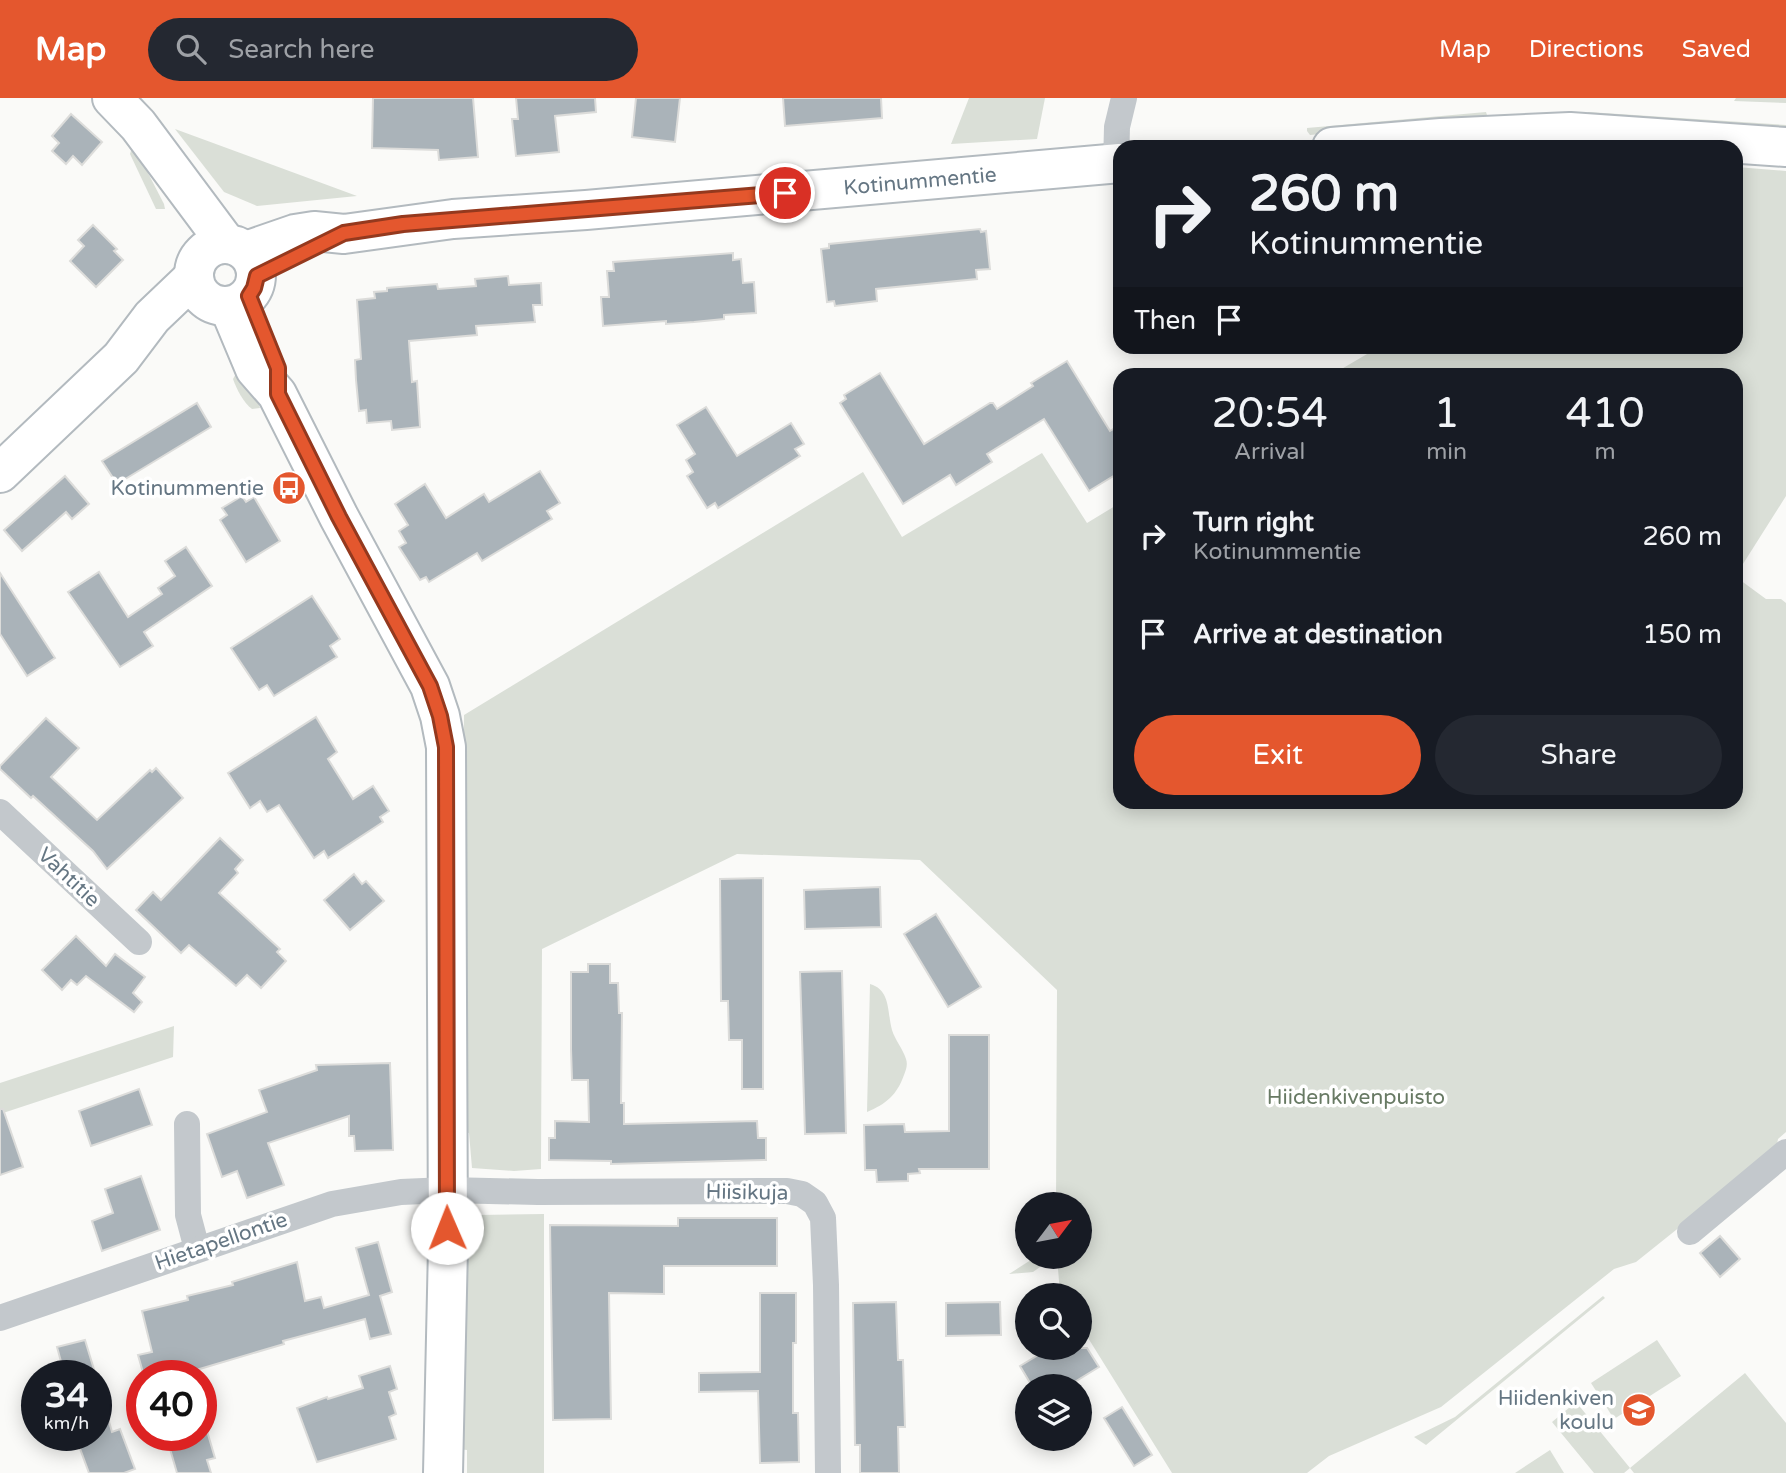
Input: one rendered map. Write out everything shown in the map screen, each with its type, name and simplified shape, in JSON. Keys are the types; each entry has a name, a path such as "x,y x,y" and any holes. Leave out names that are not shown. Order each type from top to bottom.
{"main road":[{"path":"112,98 138,125 160,157 200,205 255,369 278,394 339,517 430,686 440,716 446,747 447,1190 443,1473"},
{"path":"1443,140 1570,132 1678,140"},
{"path":"1743,145 1786,148"},
{"name":"Kotinummentie","path":"0,473 121,358 152,317 226,276 344,233 453,219 600,209 1113,164"}],"street":[{"path":"1117,140 1117,127 1124,98"},
{"name":"Vahtitie","path":"0,812 139,942"},
{"path":"187,1124 188,1215 197,1249"},
{"path":"1690,1233 1786,1152"},
{"name":"Hietapellontie","path":"0,1318 332,1204 401,1192 447,1190"},
{"name":"Hiisikuja","path":"447,1190 787,1191 802,1194 815,1203 822,1218 827,1285 828,1473"}],"green space":[{"path":"969,98 1045,98 1037,139 951,144"},
{"path":"1736,98 1786,98 1786,103 1734,101"},
{"path":"1486,112 1488,118 1310,135 1307,131 1307,128"},
{"path":"1588,112 1786,125 1786,132 1586,119"},
{"path":"175,129 357,196 257,206 224,192"},
{"path":"133,144 165,209 156,209 130,154"},
{"path":"1743,168 1786,171 1786,496 1743,564 1743,368 1343,368 1367,354 1743,354"},
{"path":"238,370 252,385 260,408 252,409 241,396 233,379"},
{"name":"Hiidenkivenpuisto","path":"1042,453 1087,523 1113,507 1113,809 1743,809 1743,582 1766,599 1781,599 1786,603 1786,1132 1778,1139 1776,1150 1636,1262 1614,1269 1441,1407 1329,1456 1307,1473 1172,1473 1092,1344 1092,1283 1059,1283 1058,1269 1092,1269 1092,1192 1056,1192 1057,990 920,860 737,854 542,949 541,1169 514,1171 472,1168 469,1133 460,1132 464,715 863,472 902,537"},
{"path":"870,984 885,996 892,1030 905,1055 907,1065 894,1093 880,1106 867,1112"},
{"path":"174,1026 173,1057 0,1114 0,1083"},
{"path":"544,1214 544,1473 467,1473 467,1450 457,1449 460,1258 467,1257 469,1228 478,1215"},
{"path":"1017,1269 1037,1269 1033,1272 1009,1274"},
{"path":"1603,1296 1605,1298 1426,1445 1414,1437 1455,1417"},
{"path":"1657,1340 1681,1376 1614,1419 1591,1383"},
{"path":"1745,1373 1786,1423 1786,1473 1634,1473 1630,1468"},
{"path":"1576,1402 1630,1468 1624,1473 1594,1473 1552,1422"},
{"path":"1550,1450 1564,1473 1515,1473"}],"building":[{"path":"373,98 473,98 478,157 439,160 438,150 372,148"},
{"path":"516,98 595,98 596,112 555,116 559,152 516,156 512,119 518,119"},
{"path":"636,98 680,98 675,142 632,137"},
{"path":"783,98 881,98 882,118 785,126"},
{"path":"71,114 102,142 82,165 73,156 66,164 52,151 59,143 52,136"},
{"path":"93,225 117,249 114,251 123,260 96,287 70,261 84,246 78,240"},
{"path":"980,229 981,232 986,231 990,269 976,270 977,279 876,289 877,301 835,306 834,301 827,302 821,249 829,248 829,244"},
{"path":"733,253 733,260 741,259 743,283 754,282 756,313 724,315 724,319 694,322 666,324 666,321 603,326 601,297 609,297 607,271 614,271 613,262"},
{"path":"508,276 509,285 541,283 542,305 533,305 535,322 476,326 477,335 409,341 412,382 417,381 420,427 392,430 391,421 367,423 366,410 359,411 356,380 355,360 361,359 357,300 375,298 374,292 387,291 387,288 437,284 438,289 476,286 475,279"},
{"path":"1067,361 1110,431 1113,429 1113,476 1089,491 1044,419 987,454 992,462 956,485 950,475 903,504 840,403 846,399 844,395 880,373 924,444 990,403 997,409 1033,386 1031,383"},
{"path":"197,403 211,427 117,484 102,461"},
{"path":"706,407 737,456 791,423 804,444 795,449 800,456 718,508 715,503 707,508 687,476 693,472 686,460 695,454 677,425"},
{"path":"540,471 560,503 547,511 552,519 482,561 477,553 429,582 426,577 420,580 399,547 406,543 399,531 408,525 395,504 425,484 446,518 484,494 489,502"},
{"path":"65,476 89,504 72,519 66,512 22,551 4,530"},
{"path":"242,496 246,502 254,497 280,541 246,562 220,520 227,515 222,508"},
{"path":"186,547 212,586 144,632 153,646 120,667 68,592 99,572 128,617 162,594 158,588 175,576 165,561"},
{"path":"0,573 55,658 27,676 0,634"},
{"path":"312,596 340,639 330,646 337,657 274,696 267,685 259,690 231,648"},
{"path":"316,717 337,752 328,759 353,799 373,786 389,811 380,817 383,822 328,858 324,851 314,858 279,805 267,812 260,801 250,808 228,773"},
{"path":"46,718 79,748 51,777 97,820 150,770 152,772 156,768 183,798 107,869 93,851 0,769"},
{"path":"220,838 243,860 235,869 238,873 219,893 280,949 277,952 286,961 261,988 247,975 236,986 189,945 181,953 136,910 153,892 161,900"},
{"path":"354,874 362,884 366,881 384,901 350,930 324,900"},
{"path":"763,878 763,1089 742,1089 742,1040 729,1040 728,1001 721,1001 720,879"},
{"path":"880,887 881,927 805,929 804,890"},
{"path":"936,914 981,987 948,1007 904,934"},
{"path":"76,936 106,966 115,954 145,977 133,993 142,1002 134,1012 86,976 77,985 71,980 62,990 42,970"},
{"path":"588,964 610,964 610,983 618,983 619,1013 622,1013 621,1103 624,1103 624,1124 757,1121 758,1138 766,1138 766,1160 611,1164 611,1161 549,1160 549,1138 555,1138 555,1121 589,1122 588,1080 572,1080 571,1049 571,972 588,972"},
{"path":"842,971 846,1133 805,1134 800,972"},
{"path":"949,1035 989,1035 989,1169 919,1169 920,1173 908,1174 908,1181 877,1182 876,1170 865,1170 864,1125 904,1124 905,1132 949,1131"},
{"path":"390,1063 393,1150 355,1151 354,1136 349,1136 349,1116 268,1143 284,1185 247,1198 237,1171 222,1177 207,1134 267,1112 259,1090 317,1070 316,1065"},
{"path":"139,1089 152,1125 91,1146 79,1111"},
{"path":"0,1109 3,1109 23,1167 0,1175"},
{"path":"141,1176 160,1230 102,1251 92,1221 113,1213 105,1189"},
{"path":"678,1218 777,1218 777,1266 664,1266 664,1294 609,1293 611,1419 553,1420 550,1225 678,1226"},
{"path":"1720,1236 1740,1259 1720,1277 1700,1253"},
{"path":"378,1242 392,1292 380,1296 391,1334 370,1339 365,1319 283,1341 284,1344 217,1364 217,1360 139,1360 138,1355 152,1352 142,1311 188,1300 187,1296 233,1285 232,1282 297,1262 305,1301 321,1297 324,1308 369,1295 356,1248"},
{"path":"760,1293 796,1293 793,1413 798,1413 799,1462 760,1463 758,1391 699,1392 699,1373 760,1372"},
{"path":"896,1302 898,1360 903,1360 905,1427 898,1427 899,1473 860,1473 860,1445 855,1445 853,1303"},
{"path":"1000,1302 1001,1335 946,1336 946,1303"},
{"path":"85,1340 91,1360 61,1360 57,1347"},
{"path":"1092,1356 1099,1367 1088,1374 1025,1374 1020,1366 1030,1360 1092,1360"},
{"path":"390,1366 397,1389 389,1392 396,1414 389,1417 396,1439 317,1462 297,1408 363,1388 359,1376"},
{"path":"1122,1407 1152,1455 1134,1466 1104,1418"},
{"path":"120,1429 126,1451 135,1469 124,1473 89,1473 81,1451 112,1451 112,1432"},
{"path":"171,1451 213,1451 215,1458 207,1460 211,1473 177,1473"}],"place":[{"name":"Kotinummentie","path":"289,488"},
{"name":"Hiidenkiven koulu","path":"1639,1410"}],"route":[{"path":"447,1228 446,747 440,716 430,686 339,517 278,394 278,368 249,296 257,276 344,233 453,219 785,193"}]}
